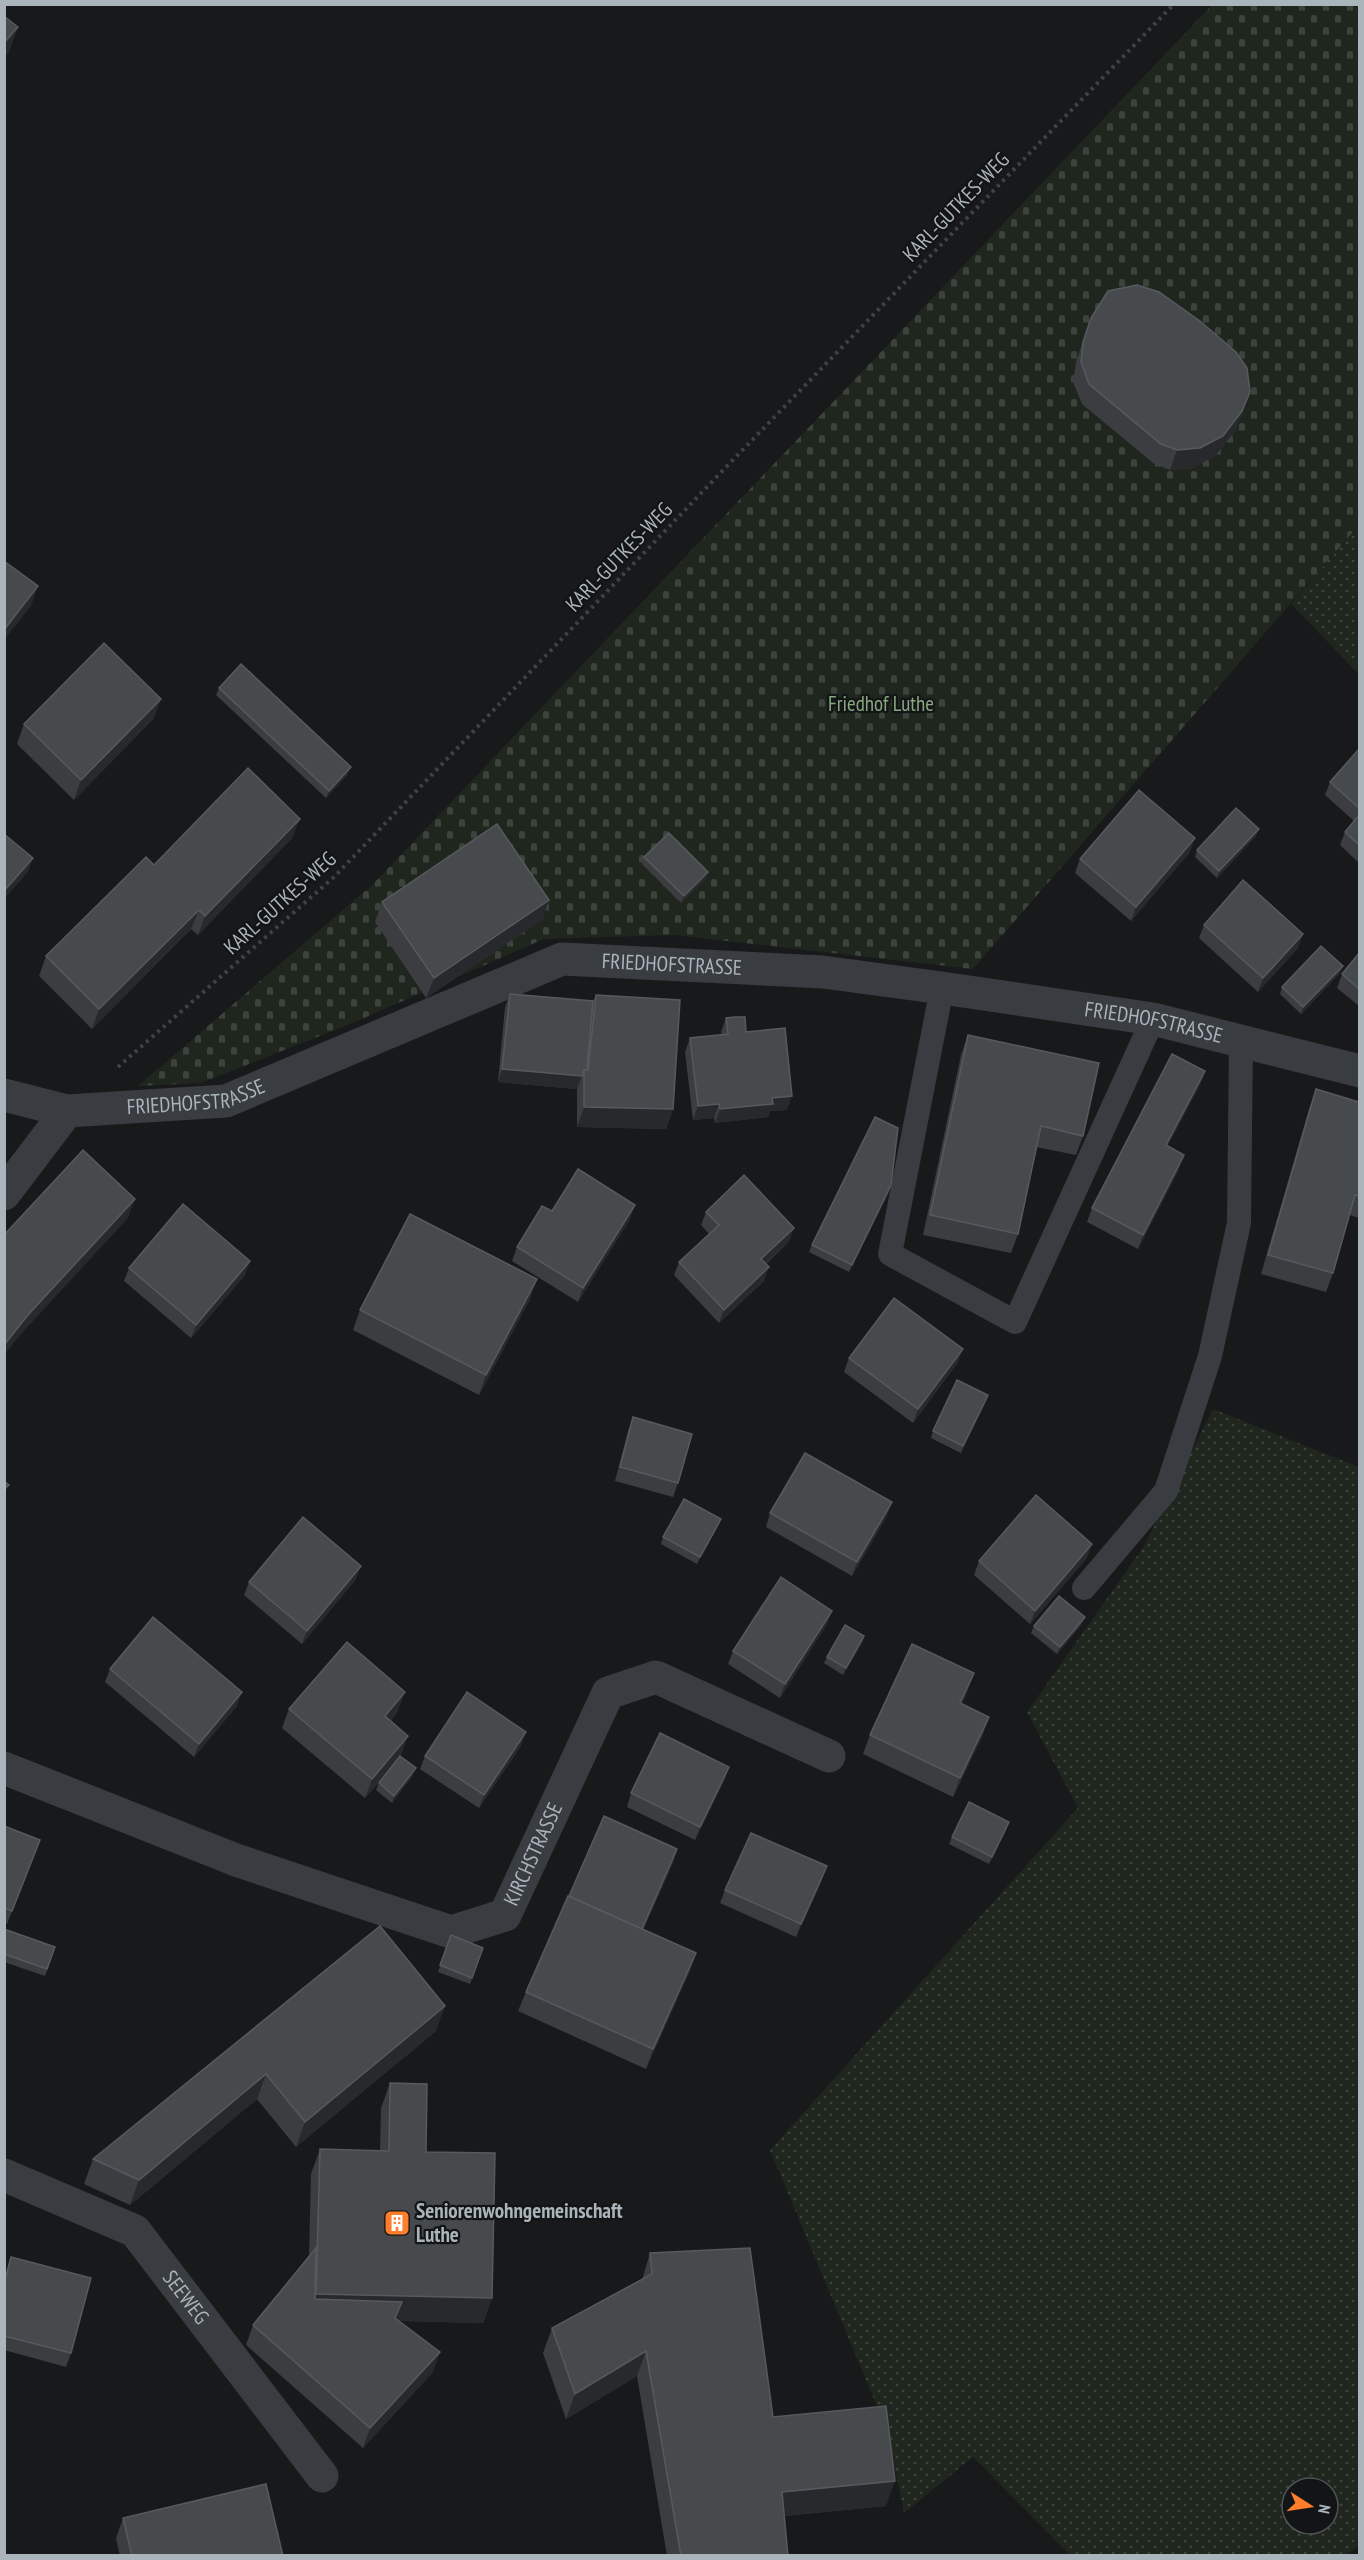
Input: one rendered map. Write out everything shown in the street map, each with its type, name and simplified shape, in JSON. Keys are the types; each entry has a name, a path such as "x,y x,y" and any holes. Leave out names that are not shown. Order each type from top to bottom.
{"street":[{"name":"FRIEDHOFSTRASSE","path":"4,1095 67,1111 226,1101 562,958 823,972 942,988 1153,1019 1359,1071"},
{"path":"4,1194 67,1111"},
{"name":"KIRCHSTRASSE","path":"4,1768 236,1860 451,1932 505,1915 608,1693 656,1677 829,1756"},
{"name":"SEEWEG","path":"4,2175 135,2231 322,2476"}],"lane":[{"path":"942,988 890,1254 1015,1322 1153,1019"},
{"path":"1084,1588 1166,1491 1210,1356 1239,1223 1241,1041"}],"path":[{"name":"KARL-GUTKES-WEG","path":"112,1072 334,877 720,472 1174,4"}],"green space":[{"name":"Friedhof Luthe","path":"1212,5 1359,5 1359,525 973,969 674,935 544,939 355,1022 201,1083 138,1086 372,885"},
{"path":"1359,525 1359,674 1291,604"},
{"path":"1213,1409 1359,1467 1359,2546 1344,2556 1070,2555 973,2457 904,2513 887,2430 770,2150 1078,1808 1027,1712 1144,1546"}],"building":[{"path":"4,16 18,27 4,43"},
{"path":"1137,285 1159,292 1200,321 1236,352 1247,368 1250,392 1242,411 1223,436 1200,448 1177,450 1161,444 1089,384 1081,362 1083,342 1091,318 1108,291"},
{"path":"4,561 38,586 4,630"},
{"path":"104,643 161,699 81,780 24,724"},
{"path":"241,664 351,767 329,791 219,688"},
{"path":"1359,749 1359,808 1330,782"},
{"path":"248,768 300,819 205,916 199,910 99,1009 46,956 146,857 154,865"},
{"path":"1139,790 1195,838 1136,907 1080,859"},
{"path":"1236,808 1259,829 1219,871 1197,850"},
{"path":"1359,815 1359,845 1345,832"},
{"path":"497,824 549,900 434,978 382,902"},
{"path":"669,833 708,872 684,896 644,857"},
{"path":"4,834 33,858 4,891"},
{"path":"1243,880 1303,934 1263,978 1204,925"},
{"path":"1321,946 1343,966 1303,1007 1282,987"},
{"path":"1359,953 1359,989 1342,974"},
{"path":"510,994 593,1001 587,1070 584,1070 582,1076 502,1069"},
{"path":"596,995 680,1000 673,1109 584,1107 584,1070 588,1070"},
{"path":"745,1017 746,1032 785,1028 792,1096 772,1098 773,1104 720,1109 719,1104 698,1106 690,1038 728,1034 726,1018"},
{"path":"968,1035 1099,1063 1083,1136 1041,1126 1018,1234 930,1215"},
{"path":"1172,1054 1205,1071 1166,1145 1184,1155 1143,1235 1092,1208"},
{"path":"1316,1089 1359,1102 1359,1196 1355,1195 1333,1273 1268,1255"},
{"path":"875,1117 898,1128 891,1185 852,1265 812,1245"},
{"path":"83,1150 135,1199 28,1315 4,1345 4,1235"},
{"path":"578,1169 635,1205 583,1288 517,1247 542,1206 552,1211"},
{"path":"744,1175 794,1228 761,1259 769,1267 724,1310 679,1262 719,1225 706,1212"},
{"path":"183,1204 250,1261 196,1325 129,1268"},
{"path":"410,1214 537,1279 486,1375 360,1310"},
{"path":"894,1298 963,1349 918,1409 849,1358"},
{"path":"957,1380 988,1395 963,1446 933,1431"},
{"path":"633,1417 692,1434 678,1483 620,1467"},
{"path":"805,1453 892,1502 857,1562 770,1513"},
{"path":"1036,1495 1092,1544 1035,1611 979,1561"},
{"path":"684,1499 721,1519 700,1557 663,1537"},
{"path":"303,1517 361,1566 307,1631 249,1582"},
{"path":"781,1577 832,1611 785,1684 733,1651"},
{"path":"1059,1596 1085,1617 1060,1647 1034,1626"},
{"path":"153,1617 242,1692 199,1744 110,1669"},
{"path":"845,1625 864,1636 846,1668 827,1657"},
{"path":"347,1642 405,1692 385,1716 408,1736 372,1779 289,1709"},
{"path":"912,1644 974,1673 960,1703 989,1717 960,1778 870,1735"},
{"path":"467,1692 526,1732 484,1795 425,1756"},
{"path":"660,1733 729,1767 700,1827 631,1793"},
{"path":"400,1756 416,1768 394,1796 379,1783"},
{"path":"969,1802 1009,1822 992,1857 952,1837"},
{"path":"604,1816 677,1849 642,1929 569,1896"},
{"path":"4,1826 40,1840 12,1911 4,1908"},
{"path":"751,1833 827,1866 801,1924 725,1890"},
{"path":"568,1896 696,1953 653,2049 526,1992"},
{"path":"380,1926 445,2006 305,2122 266,2074 139,2180 93,2159"},
{"path":"4,1929 55,1947 47,1969 4,1954"},
{"path":"451,1935 483,1948 472,1978 440,1965"},
{"name":"Seniorenwohngemeinschaft Luthe","path":"390,2083 427,2084 426,2152 495,2153 492,2298 316,2294 320,2149 389,2151"},
{"path":"316,2248 315,2299 402,2302 395,2318 440,2352 370,2428 253,2325"},
{"path":"750,2248 773,2417 886,2406 895,2481 782,2492 788,2556 681,2556 646,2351 575,2394 552,2328 652,2274 650,2253"},
{"path":"11,2257 91,2278 71,2353 4,2336 4,2284"},
{"path":"266,2484 283,2556 132,2556 123,2518"}],"place":[{"name":"Seniorenwohngemeinschaft Luthe","path":"397,2223"}]}
